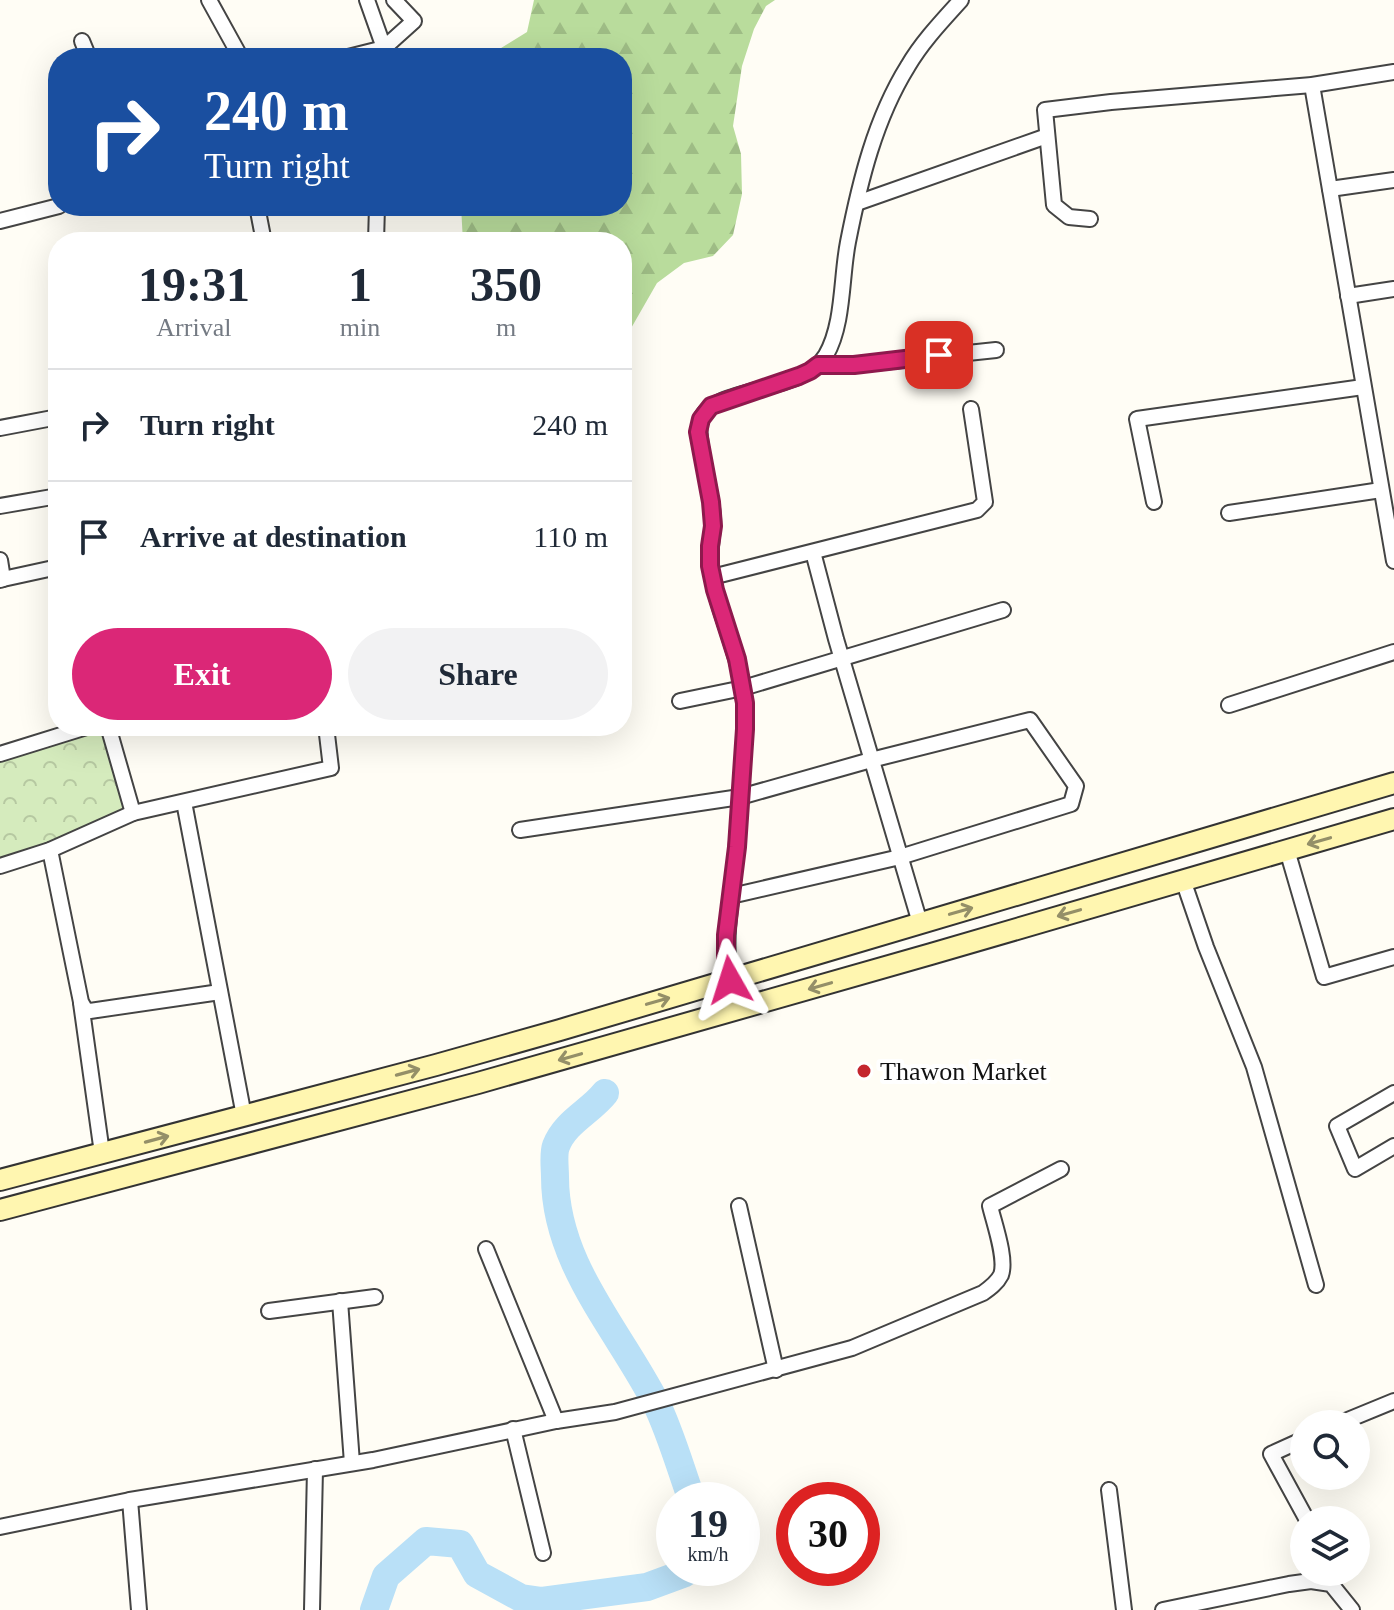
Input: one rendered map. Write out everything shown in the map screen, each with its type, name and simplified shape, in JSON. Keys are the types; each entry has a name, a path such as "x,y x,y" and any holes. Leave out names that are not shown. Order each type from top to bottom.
{"main road":[{"path":"0,1180 464,1057 1394,783"},
{"path":"0,1210 494,1079 1394,819"}],"street":[{"path":"209,0 235,48"},
{"path":"367,0 381,48"},
{"path":"388,48 414,21 394,0"},
{"path":"730,980 726,935 745,729 743,688 712,577 710,546 713,526 698,432 701,419 711,406 799,376 810,371 825,357 836,327 847,245 875,135 893,92 910,63 961,0"},
{"path":"82,41 85,48"},
{"path":"1090,219 1069,217 1054,205 1045,110 1312,85 1394,72"},
{"path":"1312,85 1394,561"},
{"path":"857,203 1047,136"},
{"path":"1330,189 1394,180"},
{"path":"0,221 48,210"},
{"path":"1348,296 1394,289"},
{"path":"818,365 854,365 996,350"},
{"path":"1154,502 1137,419 1363,387"},
{"path":"712,577 977,510 985,502 971,409"},
{"path":"0,428 48,419"},
{"path":"1229,513 1381,490"},
{"path":"0,506 48,498"},
{"path":"813,552 920,923"},
{"path":"0,560 2,580 48,569"},
{"path":"680,701 743,688 1003,610"},
{"path":"1229,705 1394,652"},
{"path":"520,830 740,797 1030,720 1076,786 1071,804 900,857 731,896"},
{"path":"0,754 58,736"},
{"path":"111,736 133,813"},
{"path":"0,866 50,850 133,813 331,768 327,736"},
{"path":"184,802 244,1116"},
{"path":"50,850 81,1002 102,1153"},
{"path":"1287,850 1324,977 1394,957"},
{"path":"1183,880 1254,1067 1316,1285"},
{"path":"81,1002 90,1011 220,992"},
{"path":"1394,1093 1337,1126 1355,1169 1394,1146"},
{"path":"0,1527 130,1500 352,1463 513,1429 615,1412 852,1348 983,1293 994,1284 1002,1268 990,1206 1061,1169"},
{"path":"739,1206 776,1370"},
{"path":"486,1249 556,1421"},
{"path":"269,1311 375,1297"},
{"path":"340,1301 352,1463"},
{"path":"1370,1411 1394,1401"},
{"path":"513,1429 543,1553"},
{"path":"1290,1445 1271,1454 1290,1489"},
{"path":"312,1610 315,1469"},
{"path":"1109,1490 1124,1610"},
{"path":"130,1500 139,1610"},
{"path":"1163,1610 1290,1584"},
{"path":"1337,1586 1352,1610"}],"green space":[{"path":"534,0 775,0 766,6 754,29 742,66 733,126 741,154 742,194 733,235 713,256 684,263 657,283 632,327 632,232 462,232 462,216 632,216 632,48 501,48 527,32"},
{"path":"58,736 111,736 133,813 0,866 0,754"}],"waterway":[{"path":"605,1093 565,1130 556,1146 554,1161 558,1209 565,1239 577,1267 656,1403 686,1482"},
{"path":"374,1610 386,1576 426,1541 460,1544 477,1574 521,1598 542,1601 656,1584"}],"place":[{"name":"Thawon Market","path":"864,1071"}],"route":[{"path":"730,980 726,935 737,847 745,703 737,659 710,566 713,526 698,432 701,419 711,406 799,376 818,365 854,365 939,355"}]}
